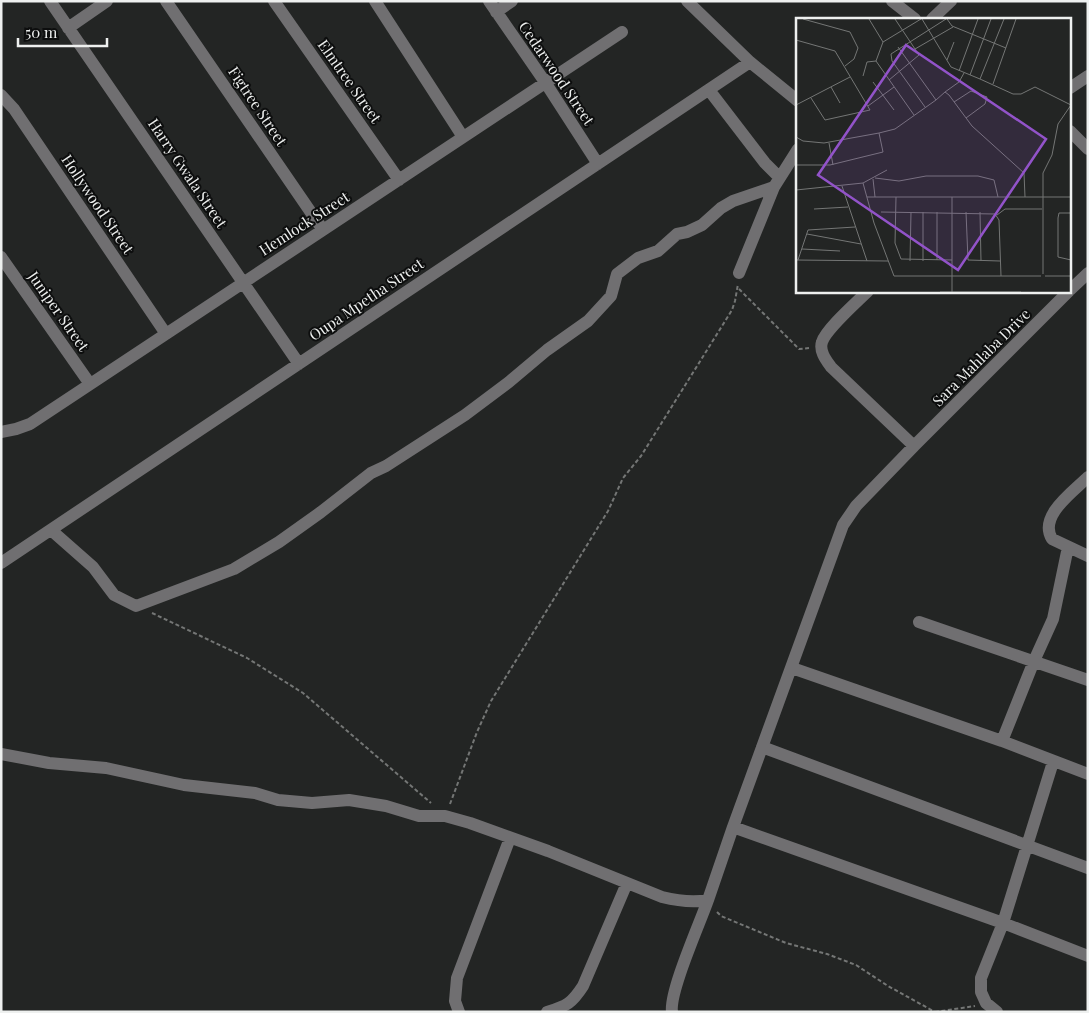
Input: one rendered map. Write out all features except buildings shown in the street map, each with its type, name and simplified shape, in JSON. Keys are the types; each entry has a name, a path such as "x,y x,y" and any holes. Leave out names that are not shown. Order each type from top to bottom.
{"street":[{"name":"Harry Gwala Street","path":"50,1 299,364"},
{"path":"68,28 107,1"},
{"name":"Figtree Street","path":"166,1 323,230"},
{"name":"Elmtree Street","path":"274,1 399,180"},
{"path":"375,1 464,137"},
{"path":"493,7 512,1"},
{"path":"687,1 750,62 796,99"},
{"path":"892,1 914,18"},
{"path":"933,18 951,1"},
{"name":"Cedarwood Street","path":"493,7 545,82 598,164"},
{"name":"Hemlock Street","path":"1,432 16,430 30,424 622,32"},
{"name":"Oupa Mpetha Street","path":"1,563 750,62"},
{"path":"1072,87 1088,76"},
{"path":"709,90 765,163 776,182"},
{"name":"Hollywood Street","path":"1,95 14,109 166,334"},
{"path":"1072,133 1088,149"},
{"path":"739,273 776,182 796,152"},
{"path":"51,530 93,567 114,595 136,606 234,569 279,542 371,473 386,466 464,415 509,382 588,321 611,296 617,274 638,258 658,251 677,234 687,232 702,225 721,208 733,201 776,182"},
{"name":"Juniper Street","path":"1,257 90,384"},
{"name":"Sara Mahlaba Drive","path":"1072,289 1088,273"},
{"path":"867,292 827,332 822,342 825,359 831,367 914,446"},
{"name":"Sara Mahlaba Drive","path":"672,1012 671,1006 676,987 842,525 856,506 914,446 1069,292"},
{"path":"1088,477 1057,507 1050,518 1048,527 1052,539 1088,556"},
{"path":"1002,741 1053,619 1068,547"},
{"path":"919,622 1088,680"},
{"path":"792,668 1002,741 1088,774"},
{"path":"762,747 1088,868"},
{"path":"1,754 49,764 106,768 184,785 255,793 278,800 312,803 349,800 386,806 418,816 446,816 548,851 662,897 679,901 708,900"},
{"path":"997,1012 986,1004 981,992 981,978 1003,923 1054,762"},
{"path":"734,827 1003,923 1088,956"},
{"path":"458,1012 455,1001 457,978 510,838"},
{"path":"547,1012 567,1006 575,999 583,986 627,883"}],"path":[{"path":"136,606 248,658 303,693 446,816 477,732 491,701 608,511 624,478 640,456 732,310 739,289 739,273"},
{"path":"739,289 800,349 822,346"},
{"path":"708,900 720,916 786,943 828,954 856,965 888,986 935,1012 986,1004"}]}
